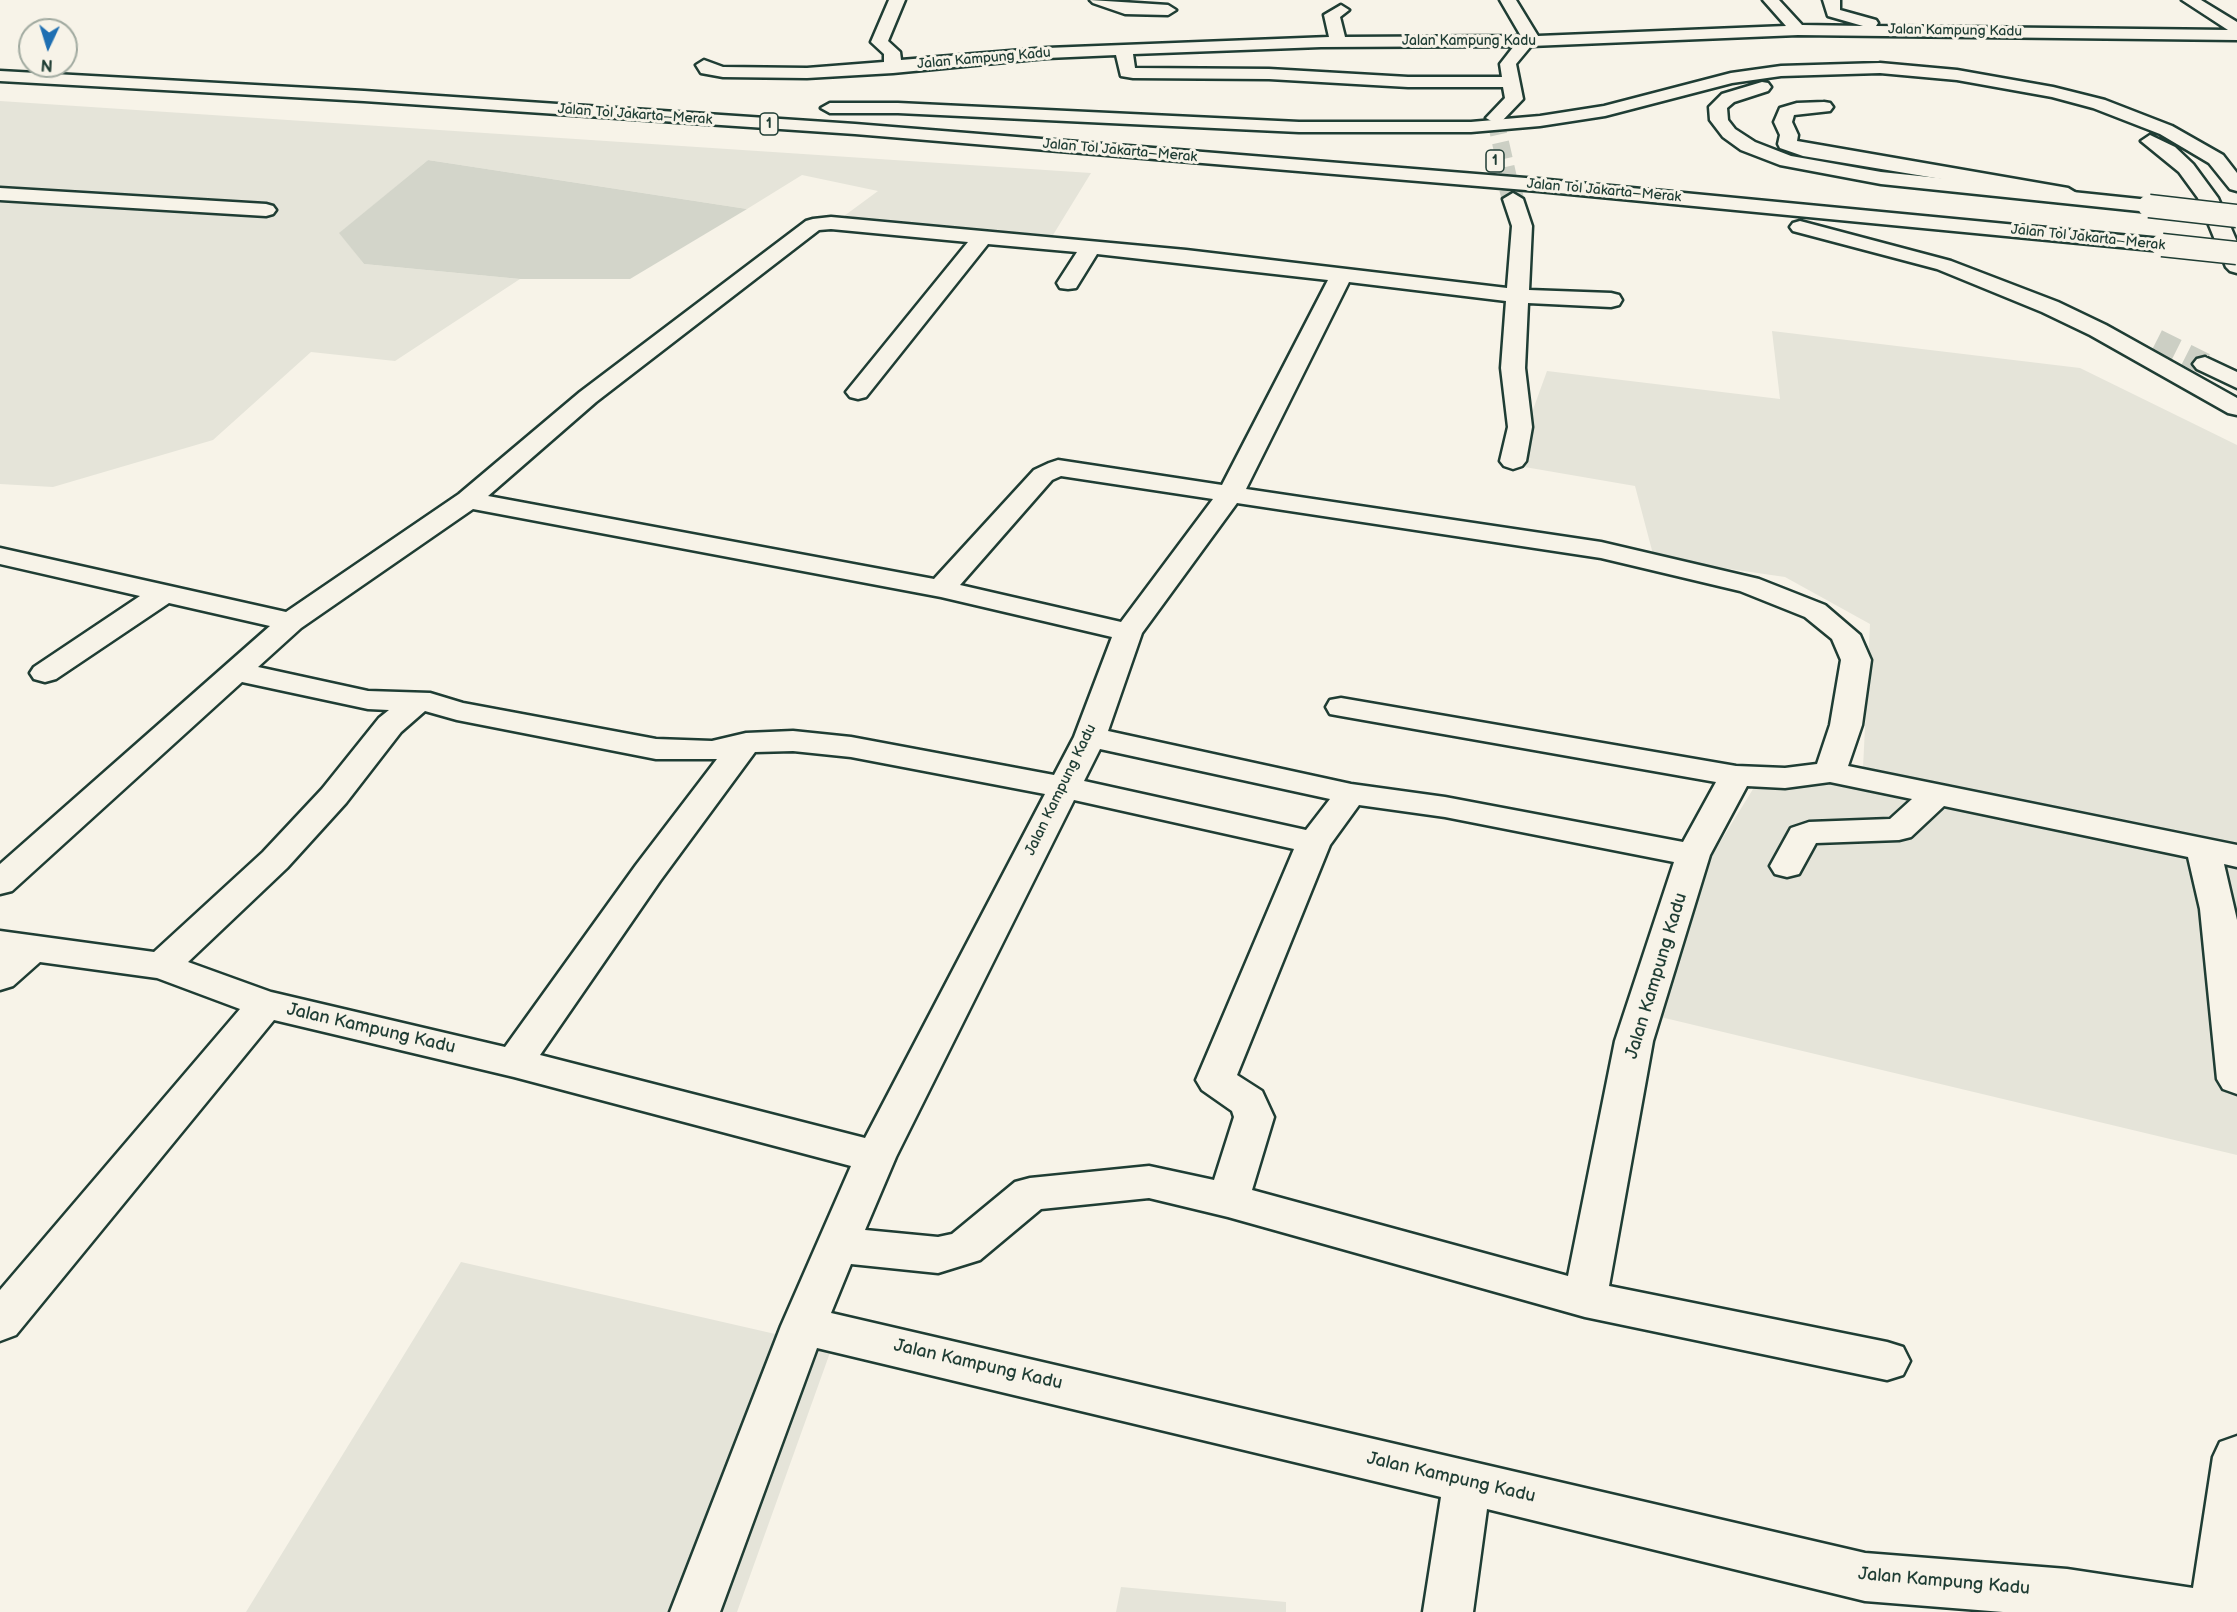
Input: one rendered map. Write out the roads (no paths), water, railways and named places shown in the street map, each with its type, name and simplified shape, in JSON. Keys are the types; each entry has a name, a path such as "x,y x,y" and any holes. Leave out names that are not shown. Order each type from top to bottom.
{"main road":[{"path":"893,68 892,52 879,42 897,0"},
{"path":"1098,0 1125,9 1169,5 1154,38"},
{"path":"1495,118 1514,99 1509,60 1530,36 1508,0"},
{"path":"1771,0 1797,30"},
{"path":"1833,0 1830,1 1833,13 1869,22 1880,30"},
{"path":"2190,0 2237,29"},
{"path":"1327,47 1332,15 1341,10"},
{"name":"Jalan Kampung Kadu","path":"704,65 713,71 744,73 807,73 893,68 962,60 1124,50 1154,38 1240,46 1327,47 1797,30 2237,35"},
{"path":"1240,46 1244,74"},
{"path":"1124,50 1127,72 1133,73 1244,74 1392,82 1512,82"},
{"name":"Jalan Tol Jakarta–Merak","path":"1308,146 824,107 898,108 1299,127 1471,128 1605,111 1731,78 1781,70 1880,68 1968,76 2099,104 2166,130 2216,159 2237,185"},
{"name":"Jalan Tol Jakarta–Merak","path":"0,76 364,96 855,129 1538,185 2237,253"},
{"path":"2237,216 2149,206 2123,203 1881,178 1787,161 1748,146 1729,133 1719,120 1718,107 1728,98 1752,88 1795,80 1843,77 1958,84 2007,91 2073,108 2126,127 2168,151 2186,168 2208,198 2237,267"},
{"path":"1824,107 1797,108 1786,112 1783,122 1789,135 1786,144 1803,150 2123,203"},
{"path":"1538,185 1821,231 2021,285 2076,303 2157,340"},
{"path":"0,194 266,210"},
{"path":"1513,199 1521,226 1513,368 1520,427 1513,461"},
{"name":"Jalan Tol Jakarta–Merak","path":"1901,199 2237,232"},
{"path":"0,883 291,622 468,500 588,397 813,225 831,223 1091,247 1518,296 1611,300"},
{"path":"858,392 982,238"},
{"path":"1068,283 1091,247"},
{"path":"1944,265 2050,307 2098,330 2237,408"},
{"name":"Jalan Kampung Kadu","path":"1342,274 1230,495 1128,632 1090,737 876,1157 803,1326 1865,1577 2067,1593 2191,1612"},
{"path":"2205,364 2237,381"},
{"path":"941,588 1042,475 1052,470 1066,468 1230,495 1601,550 1749,585 1815,611 1845,635 1856,660 1846,724 1830,772"},
{"path":"468,500 941,588 1128,632"},
{"path":"0,556 291,622"},
{"path":"45,673 164,593"},
{"path":"235,671 368,700 430,702 457,711 656,749 712,751 746,743 793,741 852,747 1063,787 1314,843"},
{"path":"162,966 275,860 334,795 390,725 418,701"},
{"path":"1341,707 1736,776 1785,778 1830,772 2220,853 2228,912 2237,1078"},
{"path":"1090,737 1352,794 1444,807 1694,855"},
{"path":"514,1063 648,873 746,743"},
{"name":"Jalan Kampung Kadu","path":"1585,1299 1634,1041 1694,855 1736,776"},
{"path":"1228,1200 1254,1117 1248,1102 1216,1080 1314,843 1352,794"},
{"path":"1787,866 1803,836 1809,833 1899,829 1937,794"},
{"path":"0,977 16,945 162,966 266,1005"},
{"name":"Jalan Kampung Kadu","path":"0,1322 237,1036 266,1005 292,1009 514,1063 876,1157"},
{"path":"837,1245 938,1254 965,1248 1030,1194 1089,1186 1149,1182 1228,1200 1585,1299 1887,1361"},
{"path":"695,1612 803,1326"},
{"path":"2215,1612 2237,1457"},
{"path":"1448,1612 1467,1482"}],"tunnel":[{"path":"1495,118 1511,189"},
{"path":"1510,188 1513,199"},
{"path":"2157,340 2205,364"}]}
